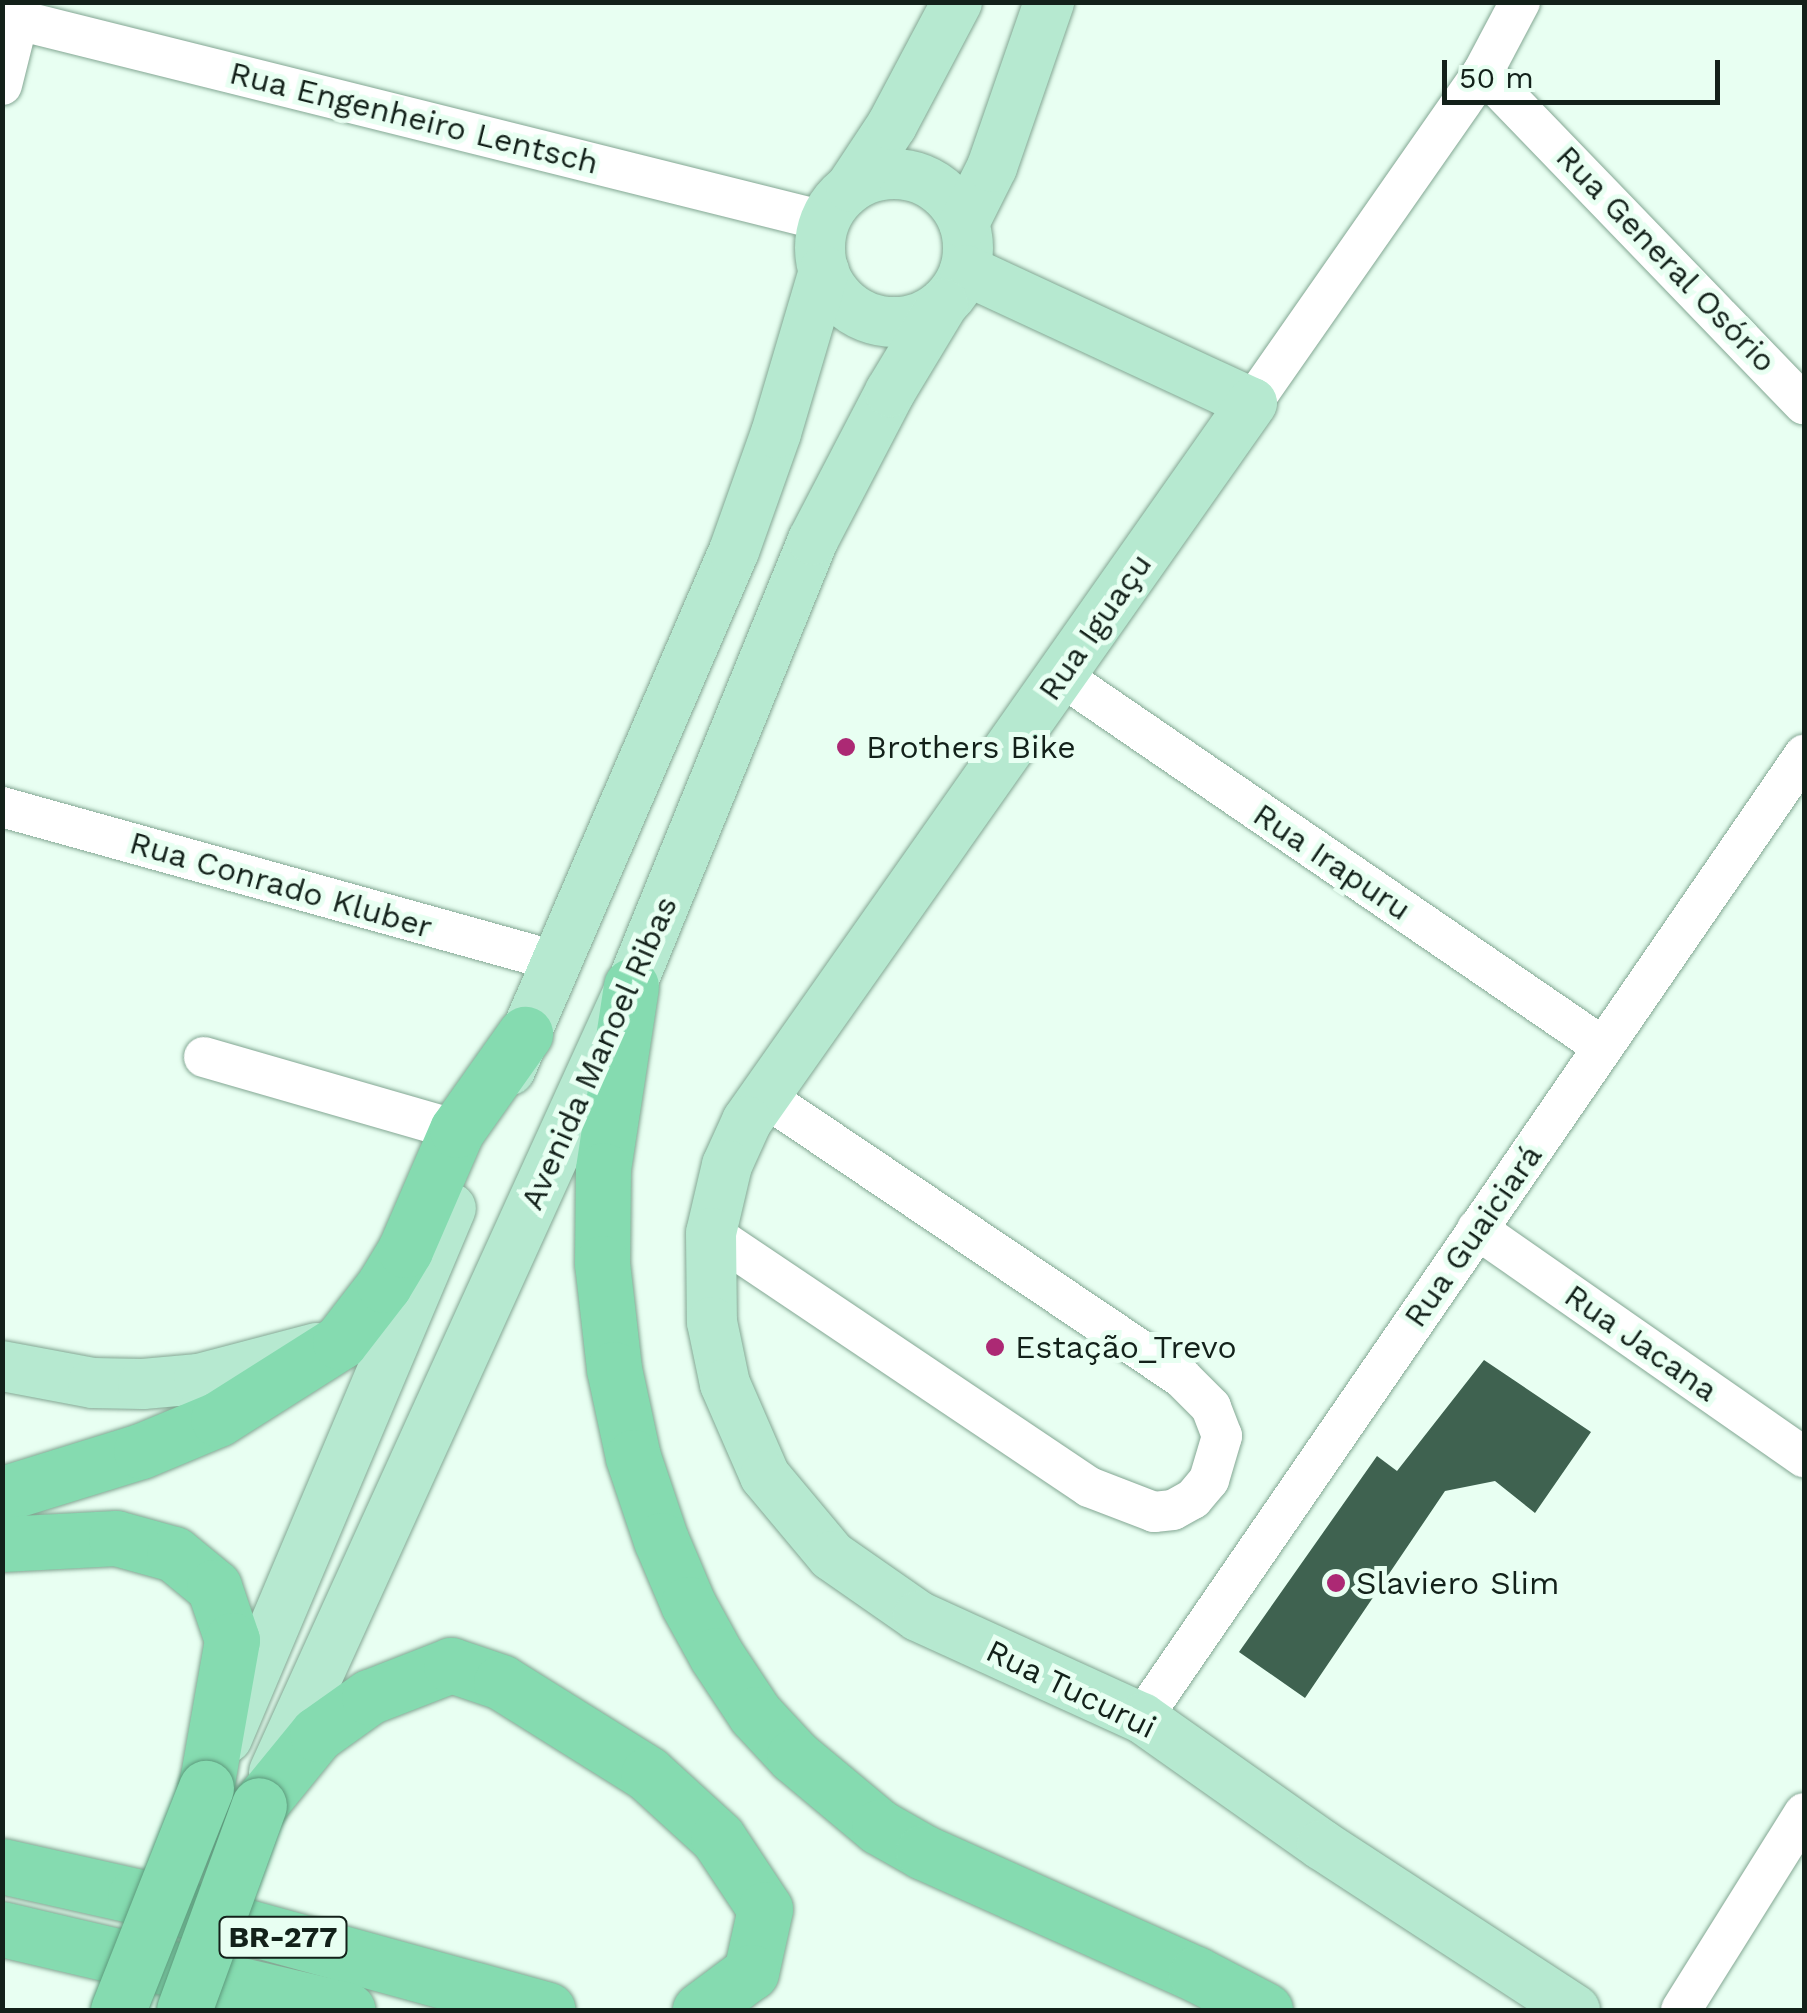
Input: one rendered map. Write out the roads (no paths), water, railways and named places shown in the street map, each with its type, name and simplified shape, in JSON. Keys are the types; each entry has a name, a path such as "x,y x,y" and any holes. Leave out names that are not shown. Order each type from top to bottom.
{"highway":[{"path":"631,986 603,1170 602,1263 614,1369 633,1457 661,1540 688,1604 716,1655 755,1714 794,1756 878,1827 923,1852 1265,2010"},
{"path":"2,1494 141,1451 218,1420 340,1342 405,1250 457,1130 525,1034"},
{"path":"2,1544 116,1538 174,1554 214,1588 232,1640 206,1788 118,2010"},
{"path":"184,2010 260,1805 317,1734 369,1698 452,1665 501,1682 648,1774 718,1838 764,1908 761,1944 751,1972 700,2010"},
{"name":"BR-277","path":"7,1866 135,1896 548,2010"},
{"name":"BR-277","path":"2,1928 348,2010"},
{"path":"2,1958 22,1963 82,1950"}],"main road":[{"path":"957,2 892,125 838,204 820,243 824,271 834,292 852,309 875,319 910,319 958,266"},
{"name":"Avenida Manoel Ribas","path":"260,1805 631,986 813,540 958,266 1049,2"},
{"path":"838,204 870,177 910,175 944,193 958,266"},
{"path":"958,266 1252,403"},
{"path":"206,1788 734,550 776,433 824,271"},
{"name":"Rua Iguaçu","path":"725,1384 712,1322 711,1233 728,1165 762,1095 1252,403"},
{"path":"2,1366 93,1383 143,1384 198,1379 340,1342"},
{"name":"Rua Tucurui","path":"725,1384 765,1476 832,1556 918,1616 1142,1718 1322,1844 1576,2010"}],"street":[{"name":"Rua Iguaçu","path":"1252,403 1483,72 1520,2"},
{"name":"Rua Engenheiro Lentsch","path":"10,18 838,204"},
{"path":"2,85 10,18"},
{"name":"Rua General Osório","path":"1483,72 1804,404"},
{"name":"Rua Irapuru","path":"1061,676 1603,1047"},
{"name":"Rua Guaiciará","path":"1142,1718 1804,754"},
{"name":"Rua Conrado Kluber","path":"2,807 559,962"},
{"path":"204,1057 457,1130"},
{"path":"711,1233 1089,1487 1154,1512 1173,1510 1193,1498 1209,1480 1222,1436 1211,1406 1182,1378 762,1095"},
{"name":"Rua Jacana","path":"1478,1229 1804,1457"},
{"path":"1681,2010 1804,1813"}],"place":[{"name":"Brothers Bike","path":"846,747"},
{"name":"Estação_Trevo","path":"995,1347"},
{"name":"Slaviero Slim","path":"1336,1583"}]}
